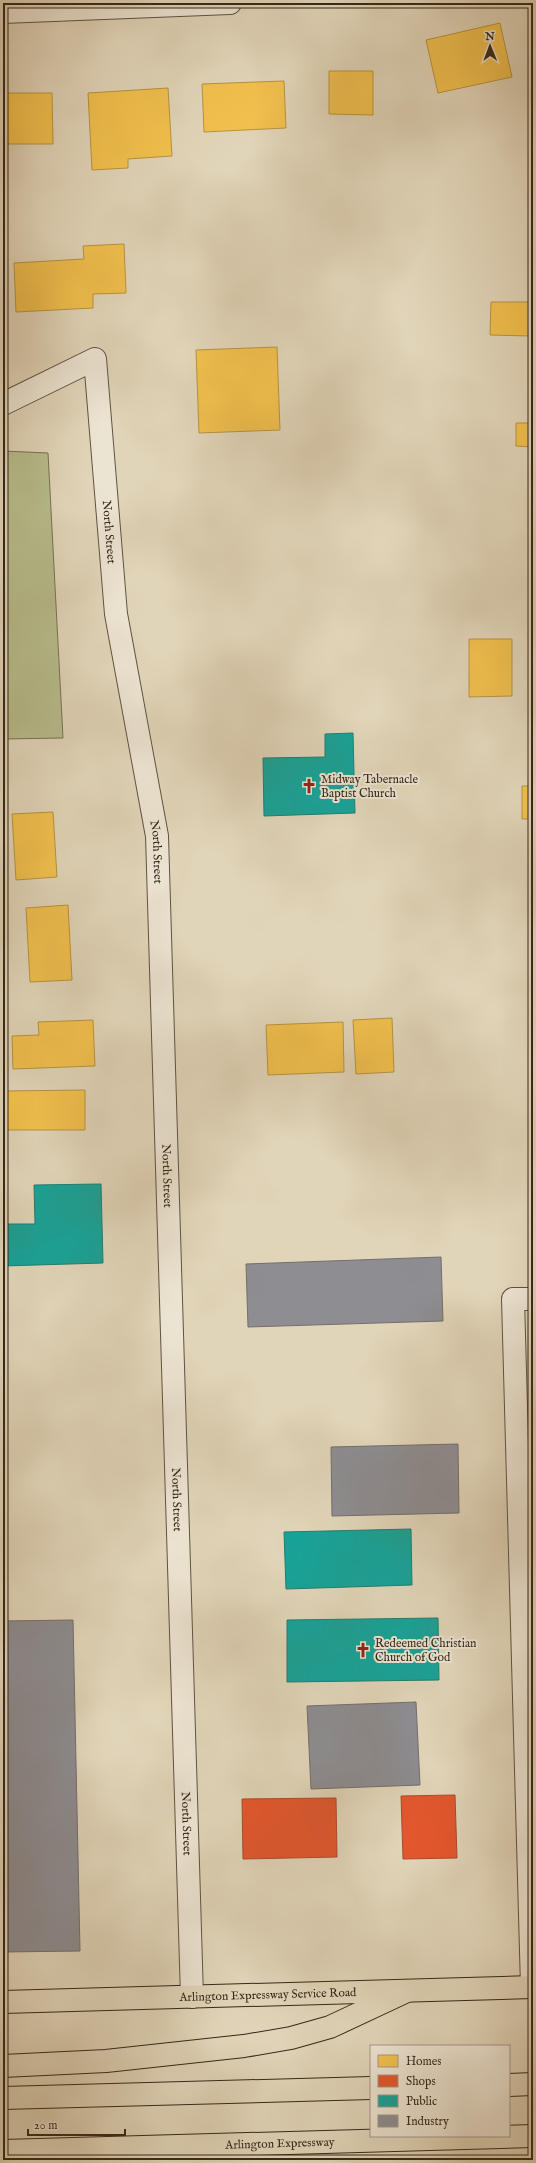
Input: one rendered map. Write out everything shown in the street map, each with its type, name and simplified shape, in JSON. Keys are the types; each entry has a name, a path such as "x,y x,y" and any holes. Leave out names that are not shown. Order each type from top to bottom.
{"main road":[{"name":"Arlington Expressway Service Road","path":"3,2002 532,1987"},
{"path":"3,2066 106,2061 244,2046 291,2038 330,2027 407,1991"},
{"path":"510,2084 533,2084"},
{"path":"3,2098 370,2088"},
{"name":"Arlington Expressway","path":"510,2137 533,2136"},
{"name":"Arlington Expressway","path":"3,2151 498,2137"}],"street":[{"path":"3,12 230,3"},
{"name":"North Street","path":"3,404 95,360 116,614 157,836 192,1996"},
{"path":"532,1987 531,1902 513,1299 533,1299"}],"green space":[{"path":"3,451 48,453 63,738 3,739"}],"building: Homes":[{"path":"500,23 512,77 438,93 426,40"},
{"path":"329,71 373,71 373,115 329,114"},
{"path":"284,81 286,128 204,132 202,84"},
{"path":"168,88 172,156 128,159 128,168 92,170 88,93"},
{"path":"3,93 52,93 53,144 3,144"},
{"path":"124,244 126,293 93,294 93,308 16,312 14,263 84,259 83,246"},
{"path":"491,302 533,302 533,376 529,376 530,336 490,335"},
{"path":"277,347 280,430 199,433 196,350"},
{"path":"516,423 533,423 533,447 516,446"},
{"path":"469,639 512,639 512,696 469,697"},
{"path":"522,786 533,786 533,819 522,819"},
{"path":"53,812 57,877 16,880 12,814"},
{"path":"68,905 72,980 30,982 26,908"},
{"path":"392,1018 394,1072 356,1074 353,1020"},
{"path":"93,1020 95,1066 13,1069 12,1036 39,1035 38,1022"},
{"path":"343,1022 344,1072 268,1075 266,1025"},
{"path":"85,1090 85,1130 3,1130 3,1091"}],"building: Shops":[{"path":"455,1795 457,1858 403,1859 401,1796"},
{"path":"336,1798 337,1857 243,1859 242,1799"}],"building: Public":[{"name":"Midway Tabernacle Baptist Church","path":"353,733 355,813 264,816 263,758 325,757 325,734"},
{"path":"101,1184 103,1263 3,1266 3,1224 35,1224 34,1185"},
{"path":"411,1529 412,1585 286,1589 284,1532"},
{"name":"Redeemed Christian Church of God","path":"438,1618 439,1680 287,1682 287,1620"}],"building: Industry":[{"path":"441,1257 443,1321 248,1327 246,1264"},
{"path":"458,1444 459,1513 332,1516 331,1447"},
{"path":"73,1620 80,1951 3,1952 3,1621"},
{"path":"416,1702 420,1785 311,1789 307,1706"}],"place":[{"name":"Midway Tabernacle Baptist Church","path":"309,786"},
{"name":"Redeemed Christian Church of God","path":"363,1650"}]}
